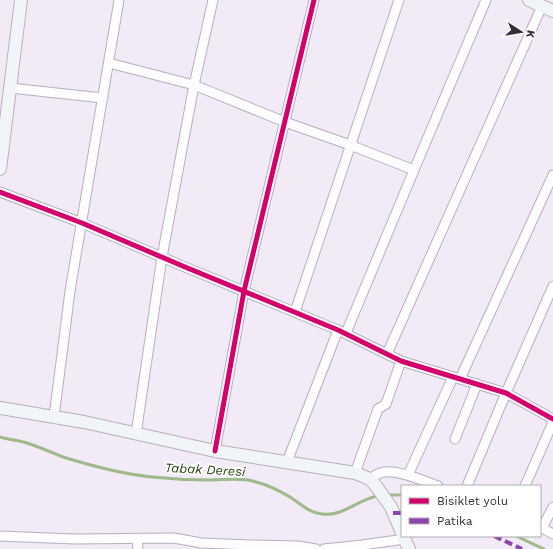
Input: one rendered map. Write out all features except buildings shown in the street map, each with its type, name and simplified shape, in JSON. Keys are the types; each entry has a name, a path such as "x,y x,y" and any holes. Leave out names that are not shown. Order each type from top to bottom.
{"street":[{"path":"0,169 20,0"},
{"path":"54,417 70,291 119,0"},
{"path":"136,434 162,257 194,86 213,0"},
{"path":"215,451 244,291 314,0"},
{"path":"295,312 399,0"},
{"path":"287,462 342,331 414,170 486,0"},
{"path":"529,0 553,11"},
{"path":"387,354 542,6"},
{"path":"109,63 194,86 414,170"},
{"path":"10,88 103,98"},
{"path":"408,476 457,378 553,175"},
{"path":"0,192 82,223 342,331 401,361 506,393 553,419"},
{"path":"467,485 553,286"},
{"path":"355,473 378,409 386,404 401,361"},
{"path":"455,439 476,384"},
{"path":"0,408 84,422 215,451 355,473 373,482 391,506 401,530"},
{"path":"525,485 553,422"},
{"path":"373,482 378,474 389,472 408,476 435,485"},
{"path":"553,507 541,528 553,534"},
{"path":"0,536 74,539 174,538 208,543 282,547 298,546 316,549"},
{"path":"137,539 138,549"},
{"path":"324,549 362,547 405,539"}],"waterway":[{"name":"Tabak Deresi","path":"0,437 27,443 85,464 130,474 173,479 238,479 254,481 275,489 309,510 322,514 337,513 364,500 378,496"},
{"name":"Tabak Deresi","path":"386,495 401,495"},
{"name":"Tabak Deresi","path":"518,537 544,549"}],"marked path":[{"path":"393,513 401,513"},
{"path":"496,537 522,549"}],"cycle path":[{"path":"215,451 244,291 314,0"},
{"path":"0,192 82,223 338,330 401,361 506,393 553,419"}]}
